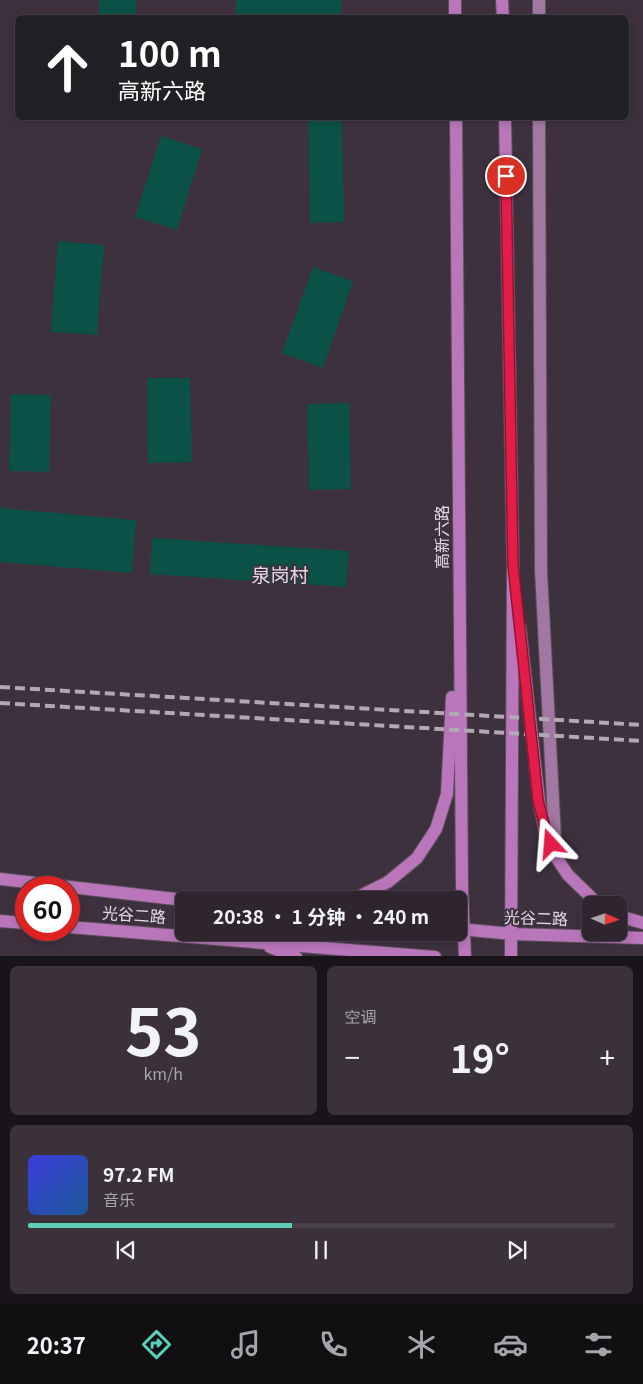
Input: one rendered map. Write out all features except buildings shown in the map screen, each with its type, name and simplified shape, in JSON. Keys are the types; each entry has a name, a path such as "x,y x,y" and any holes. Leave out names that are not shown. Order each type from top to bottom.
{"main road":[{"path":"455,0 455,15"},
{"path":"502,0 503,15"},
{"name":"高新六路","path":"456,120 461,891"},
{"path":"505,120 513,565 512,956"},
{"path":"370,891 388,882 417,858 436,829 448,794 459,565"},
{"path":"513,565 538,800 546,832 556,857 568,875 590,896"},
{"name":"光谷二路","path":"0,879 175,899"},
{"path":"169,899 175,899"},
{"path":"628,919 643,923"},
{"path":"0,921 15,922"},
{"name":"光谷二路","path":"80,928 175,935"},
{"name":"光谷二路","path":"467,930 512,934 643,938"},
{"path":"256,941 296,956"},
{"name":"光谷二路","path":"256,941 435,956"},
{"name":"高新六路","path":"463,941 465,956"}],"street":[{"path":"538,0 539,15"},
{"path":"539,120 541,571 556,857"}],"railway":[{"path":"0,687 643,725"},
{"path":"0,703 643,741"}],"district":[{"name":"泉岗村","path":"280,575"}],"route":[{"path":"506,176 513,565 538,800 551,844"}]}
